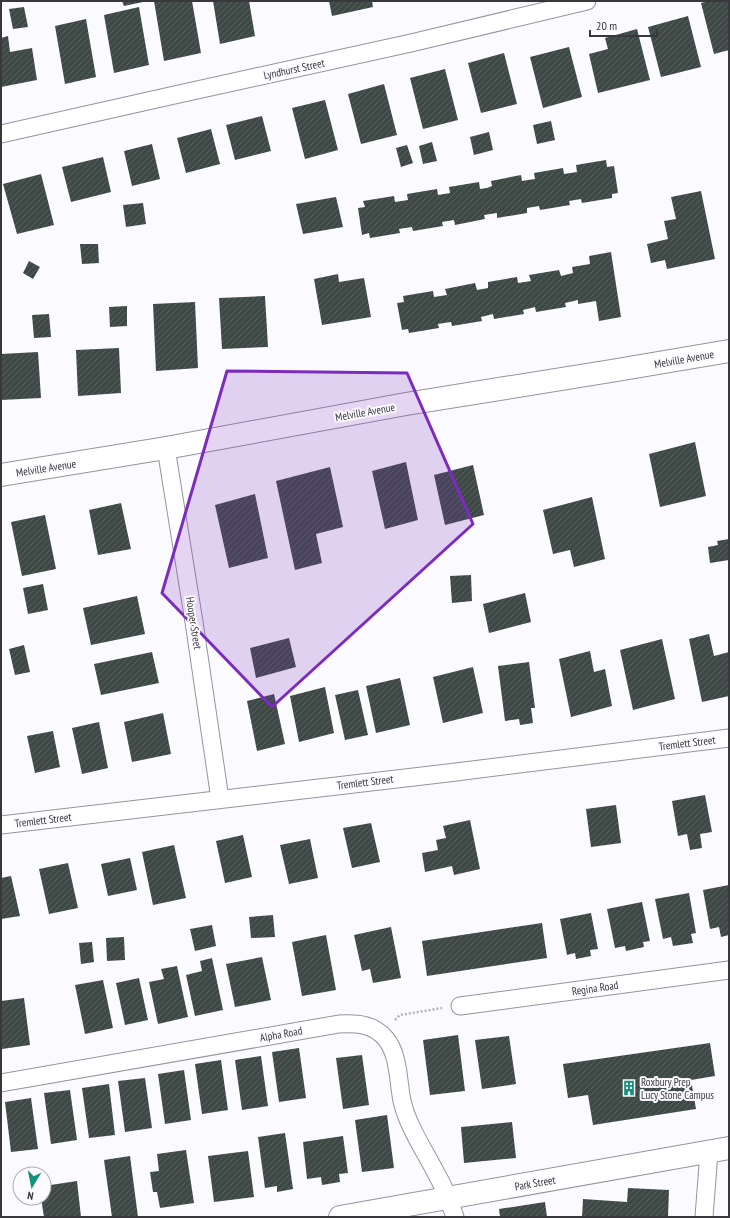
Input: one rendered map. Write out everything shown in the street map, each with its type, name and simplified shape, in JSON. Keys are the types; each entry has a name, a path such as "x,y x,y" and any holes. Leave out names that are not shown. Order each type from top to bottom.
{"street":[{"name":"Lyndhurst Street","path":"1,134 411,43 587,1"},
{"name":"Melville Avenue","path":"1,475 166,448 406,404 611,372 729,351"},
{"name":"Hooper Street","path":"166,448 194,622 220,799"},
{"name":"Tremlett Street","path":"1,825 729,738"},
{"name":"Regina Road","path":"455,1007 729,970"},
{"name":"Alpha Road","path":"1,1083 339,1024 349,1023 368,1026 381,1034 391,1047 406,1114 452,1208"},
{"name":"Park Street","path":"340,1217 452,1208 719,1150"},
{"path":"704,1217 719,1150"}],"path":[{"path":"411,1013 455,1007"}],"highlighted area":[{"path":"227,371 407,373 473,524 272,707 162,593"}],"building":[{"path":"122,1 143,1 143,2 124,6"},
{"path":"154,1 192,1 201,53 164,61"},
{"path":"213,1 249,1 255,36 220,44"},
{"path":"329,1 372,1 373,7 332,16"},
{"path":"709,1 729,1 729,50 714,54 701,3"},
{"path":"24,7 28,27 13,29 9,9"},
{"path":"139,7 149,65 114,73 104,15"},
{"path":"688,16 701,67 661,77 648,27"},
{"path":"86,19 96,77 65,84 55,26"},
{"path":"637,29 650,80 598,93 589,54 608,49 605,38"},
{"path":"8,36 10,52 32,48 37,80 1,87 1,38"},
{"path":"569,47 582,97 543,108 530,57"},
{"path":"504,53 517,104 481,113 468,63"},
{"path":"445,69 458,120 423,129 410,78"},
{"path":"384,84 397,135 361,144 348,94"},
{"path":"325,100 338,150 305,159 292,108"},
{"path":"262,116 271,151 235,160 226,125"},
{"path":"551,121 555,140 537,144 533,125"},
{"path":"211,129 220,164 186,173 177,138"},
{"path":"489,132 493,150 474,155 470,137"},
{"path":"432,142 437,161 423,164 419,146"},
{"path":"152,144 160,179 132,186 124,151"},
{"path":"407,145 413,163 401,167 396,148"},
{"path":"103,157 111,192 71,202 62,167"},
{"path":"606,160 607,167 614,166 618,193 612,194 612,198 582,203 581,199 569,201 570,205 540,210 539,206 527,208 527,213 497,218 497,213 484,215 485,219 455,225 454,220 442,222 443,226 413,231 412,227 399,229 400,233 370,238 369,233 362,235 358,208 365,207 363,201 394,196 395,202 408,200 407,194 437,189 438,195 450,193 449,187 479,182 480,189 487,188 492,186 491,181 521,175 522,181 535,179 534,173 563,168 564,174 577,172 576,165"},
{"path":"41,174 54,225 17,234 3,184"},
{"path":"701,191 715,259 667,269 665,260 651,263 647,244 668,239 664,221 676,219 671,197"},
{"path":"336,197 343,227 303,234 296,204"},
{"path":"143,203 146,224 126,227 123,205"},
{"path":"80,244 98,244 99,263 82,264"},
{"path":"611,252 621,317 599,321 596,301 578,304 578,300 565,303 566,307 536,312 535,307 523,310 524,314 494,319 493,314 481,317 482,321 452,326 451,322 444,323 438,324 439,328 409,333 408,329 402,330 397,303 404,302 403,296 433,291 434,297 447,295 445,289 475,283 477,290 488,288 488,282 517,277 518,283 531,281 529,275 559,270 561,276 573,273 572,267 590,264 589,256"},
{"path":"29,261 40,267 33,279 23,273"},
{"path":"338,274 339,282 364,278 371,317 322,325 314,279"},
{"path":"265,296 268,347 222,349 219,298"},
{"path":"195,302 198,368 156,371 153,304"},
{"path":"127,306 127,326 110,327 109,307"},
{"path":"49,314 51,337 34,338 32,315"},
{"path":"119,348 121,393 78,396 76,350"},
{"path":"38,352 41,398 1,400 1,354"},
{"path":"695,442 706,496 660,507 649,454"},
{"path":"406,462 418,520 385,529 372,471"},
{"path":"473,465 484,515 445,525 434,475"},
{"path":"330,467 343,527 316,534 322,563 295,570 276,481"},
{"path":"255,494 268,558 229,568 215,505"},
{"path":"592,497 605,559 574,567 570,550 553,554 543,510"},
{"path":"121,503 131,549 98,555 89,510"},
{"path":"45,515 56,569 22,576 11,522"},
{"path":"729,539 729,560 710,563 708,547 718,545 717,541"},
{"path":"471,575 472,601 452,603 450,576"},
{"path":"43,584 48,610 28,614 23,588"},
{"path":"525,593 531,622 489,633 483,604"},
{"path":"137,596 145,634 91,645 83,608"},
{"path":"709,634 714,656 729,652 729,696 702,702 689,639"},
{"path":"289,638 296,667 256,678 250,648"},
{"path":"662,639 675,699 633,710 620,650"},
{"path":"24,645 30,672 15,675 9,649"},
{"path":"590,651 594,672 605,669 612,706 571,717 559,659"},
{"path":"152,652 159,683 101,695 94,664"},
{"path":"529,662 535,708 531,708 533,723 520,725 519,719 505,721 498,666"},
{"path":"473,667 483,713 443,723 433,677"},
{"path":"400,678 410,725 376,733 366,686"},
{"path":"325,687 334,733 299,742 290,696"},
{"path":"358,690 368,735 345,740 335,695"},
{"path":"274,694 285,744 257,751 247,701"},
{"path":"163,713 171,754 132,762 124,722"},
{"path":"99,722 108,768 82,774 72,728"},
{"path":"53,731 60,767 35,773 27,736"},
{"path":"705,795 712,832 700,834 702,848 690,850 687,834 678,836 672,801"},
{"path":"616,805 621,843 591,847 586,809"},
{"path":"470,820 480,869 454,875 452,866 425,872 422,853 438,850 436,840 446,838 443,826"},
{"path":"371,823 380,862 352,868 343,828"},
{"path":"243,835 252,877 225,883 216,841"},
{"path":"310,839 318,878 289,884 280,845"},
{"path":"174,845 186,898 153,905 142,852"},
{"path":"130,858 137,890 108,896 101,864"},
{"path":"68,863 78,908 49,914 39,869"},
{"path":"11,876 20,916 1,919 1,878"},
{"path":"729,885 729,935 721,937 719,927 710,929 703,890"},
{"path":"689,893 696,933 691,934 693,943 673,946 671,937 663,939 655,899"},
{"path":"642,902 650,941 643,942 644,947 626,951 625,946 615,948 607,909"},
{"path":"591,913 598,949 590,950 591,956 576,959 575,953 567,955 560,919"},
{"path":"273,915 275,937 251,938 249,917"},
{"path":"542,923 547,958 427,976 422,941"},
{"path":"212,925 216,946 195,951 190,929"},
{"path":"391,927 401,978 373,983 370,969 362,971 354,935"},
{"path":"326,935 336,990 302,996 292,942"},
{"path":"124,937 125,960 107,961 106,938"},
{"path":"92,942 94,962 81,964 79,943"},
{"path":"262,957 271,1000 235,1007 226,964"},
{"path":"212,958 223,1010 195,1016 186,975 202,971 200,961"},
{"path":"177,966 188,1017 158,1024 149,982 164,979 161,969"},
{"path":"139,978 148,1020 125,1025 116,983"},
{"path":"103,980 113,1028 85,1034 75,985"},
{"path":"24,998 30,1045 2,1049 1,1001"},
{"path":"458,1035 465,1091 430,1095 423,1040"},
{"path":"509,1036 516,1084 482,1089 475,1040"},
{"name":"Roxbury Prep Lucy Stone Campus","path":"710,1043 715,1076 691,1080 696,1109 593,1125 588,1095 568,1098 563,1064"},
{"path":"299,1048 306,1098 279,1102 272,1052"},
{"path":"362,1055 369,1105 343,1109 336,1058"},
{"path":"261,1056 268,1106 242,1110 235,1060"},
{"path":"221,1060 228,1110 202,1114 195,1064"},
{"path":"184,1070 191,1120 165,1124 158,1074"},
{"path":"145,1078 152,1128 125,1132 118,1081"},
{"path":"109,1084 115,1135 89,1138 82,1088"},
{"path":"70,1090 77,1140 51,1144 44,1093"},
{"path":"31,1098 38,1149 11,1152 5,1102"},
{"path":"387,1115 394,1168 362,1172 355,1120"},
{"path":"512,1122 516,1158 464,1163 461,1127"},
{"path":"285,1133 293,1189 277,1192 277,1186 265,1188 258,1137"},
{"path":"343,1136 348,1173 339,1174 340,1182 322,1185 321,1177 307,1179 303,1142"},
{"path":"186,1150 194,1203 160,1208 157,1192 153,1192 150,1172 159,1171 157,1154"},
{"path":"248,1151 254,1197 214,1202 208,1156"},
{"path":"130,1156 138,1217 112,1217 104,1160"},
{"path":"77,1181 81,1217 44,1217 42,1206 52,1206 52,1185"},
{"path":"628,1188 669,1190 668,1217 582,1217 583,1199 627,1202"},
{"path":"545,1202 547,1217 500,1217 499,1209"}],"place":[{"name":"Roxbury Prep Lucy Stone Campus","path":"629,1088"}]}
